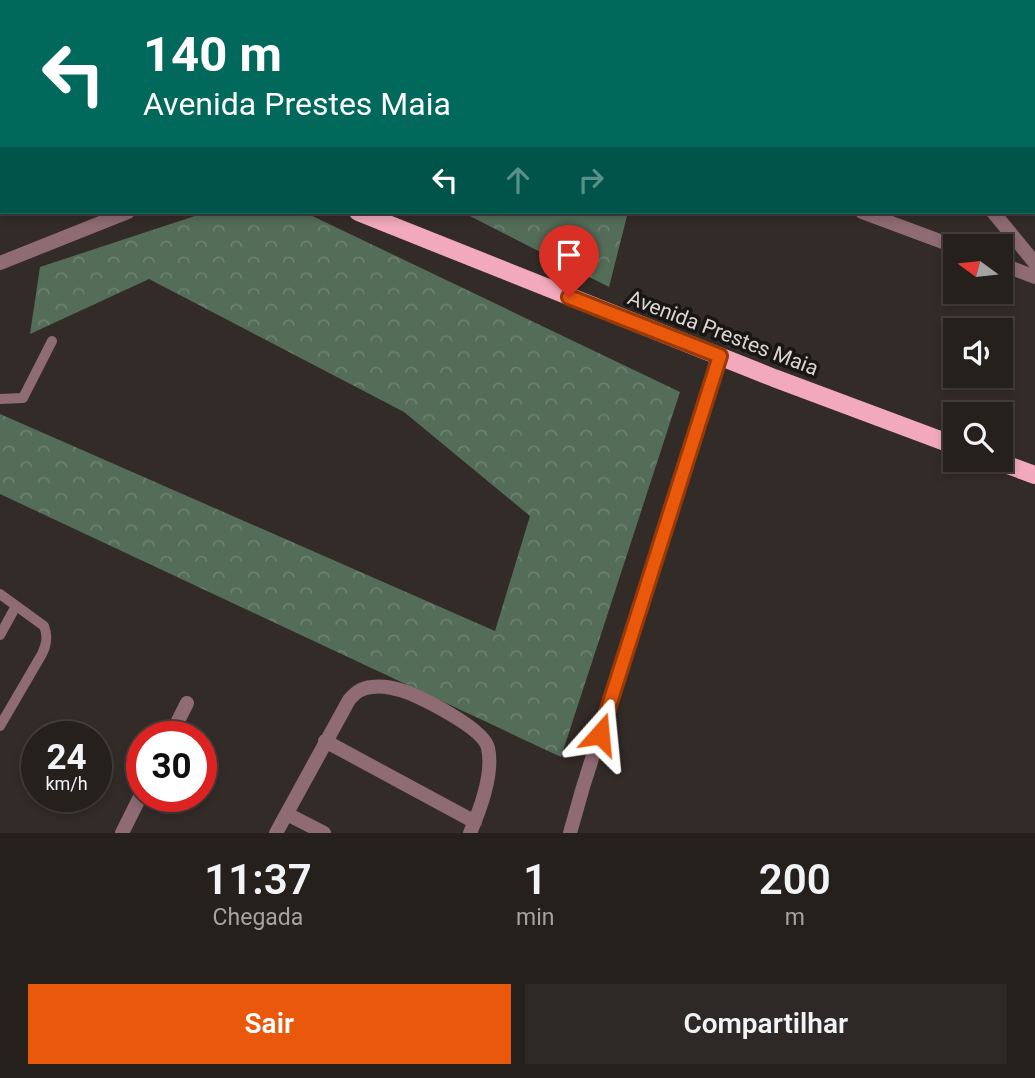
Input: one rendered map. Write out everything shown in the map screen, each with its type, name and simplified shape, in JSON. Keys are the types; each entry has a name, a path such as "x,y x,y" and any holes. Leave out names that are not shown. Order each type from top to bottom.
{"main road":[{"name":"Avenida Prestes Maia","path":"363,214 720,356 943,441"},
{"path":"1013,467 1035,475"}],"street":[{"path":"0,263 123,214"},
{"path":"867,214 943,242"},
{"path":"995,214 1035,263"},
{"path":"1023,248 1035,237"},
{"path":"1013,269 1035,277"},
{"path":"570,833 720,356"},
{"path":"276,833 325,741 349,700 357,690 373,686 408,693 469,726 481,736 488,746 489,760 486,782 472,827 325,741"},
{"path":"178,721 187,703"},
{"path":"122,833 132,812"},
{"path":"287,814 324,833"}],"lane":[{"path":"0,400 23,397 52,341"},
{"path":"0,594 44,626 47,644 0,726"},
{"path":"0,635 16,606"}],"green space":[{"path":"201,214 308,214 680,392 561,757 0,494 0,414 495,631 530,516 404,412 149,279 30,334 40,267"},
{"path":"466,214 627,214 609,287"}],"route":[{"path":"569,297 720,356 600,734"}]}
